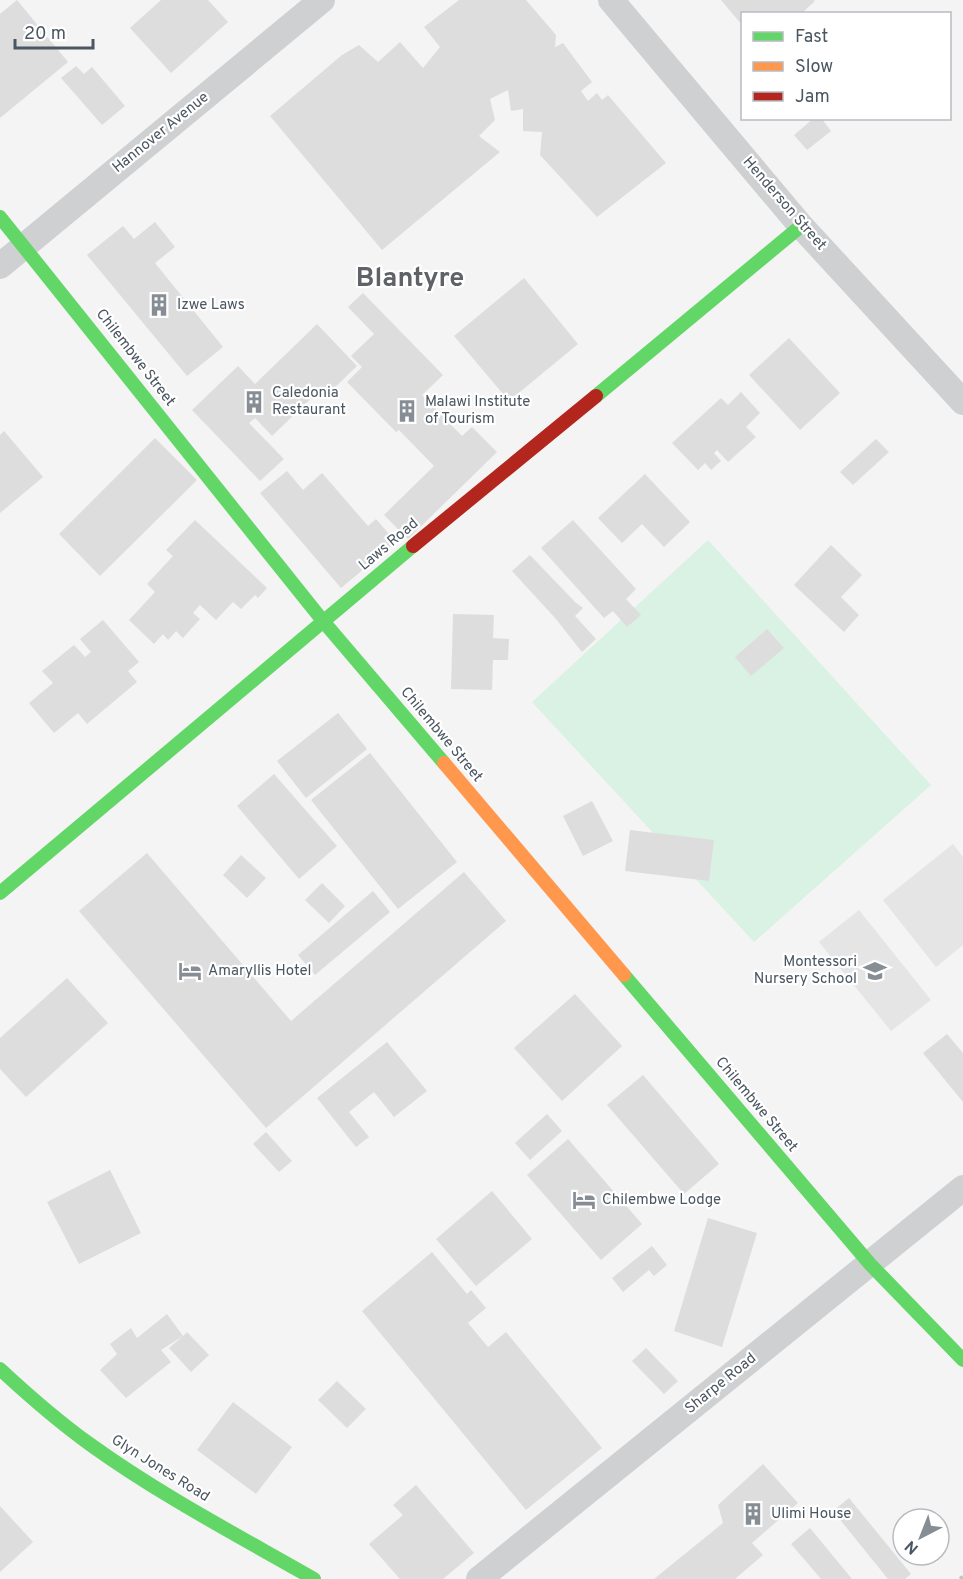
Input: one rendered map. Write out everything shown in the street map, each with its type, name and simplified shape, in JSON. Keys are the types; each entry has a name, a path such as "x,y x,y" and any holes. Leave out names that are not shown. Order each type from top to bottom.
{"street":[{"name":"Hannover Avenue","path":"0,266 322,0"},
{"name":"Henderson Street","path":"611,0 801,225 963,402"},
{"name":"Chilembwe Street","path":"0,217 323,621 870,1264 963,1360"},
{"name":"Laws Road","path":"0,894 323,621 801,225"},
{"name":"Sharpe Road","path":"479,1579 963,1188"},
{"name":"Glyn Jones Road","path":"0,1369 61,1422 106,1455 171,1497 314,1579"}],"shaded area":[{"path":"953,844 963,857 963,945 936,967 883,900"},
{"name":"Montessori Nursery School","path":"859,910 931,1000 891,1031 819,942"}],"green space":[{"path":"708,540 931,785 754,942 532,702"}],"building":[{"path":"17,0 68,62 0,118 0,14"},
{"path":"161,0 208,0 228,22 171,73 130,28"},
{"path":"459,0 526,0 556,35 555,47 563,43 592,82 581,91 588,101 597,93 602,100 608,95 666,163 597,217 540,155 542,132 523,131 523,109 511,111 508,90 490,99 495,120 479,136 500,152 382,250 270,116 342,55 359,45 378,62 400,42 423,68 440,47 424,27"},
{"path":"721,0 815,1 803,12 741,12 741,24"},
{"path":"76,66 84,74 92,67 125,106 102,125 61,78"},
{"path":"812,120 823,120 831,131 807,150 794,135"},
{"name":"Izwe Laws","path":"155,222 175,247 155,263 223,347 187,376 87,255 123,226 134,239"},
{"path":"524,278 578,344 509,401 454,336"},
{"name":"Malawi Institute of Tourism","path":"363,293 443,375 422,395 462,436 472,427 497,452 408,539 384,515 434,466 399,430 396,432 347,382 362,367 351,356 374,334 348,307"},
{"name":"Caledonia Restaurant","path":"317,324 357,366 327,395 321,389 272,436 255,418 249,423 284,459 260,481 192,410 238,366 255,384"},
{"path":"789,338 840,393 800,430 749,375"},
{"path":"741,392 760,413 746,427 756,437 728,462 717,450 714,453 721,461 711,470 705,463 698,470 672,443 721,398 728,405"},
{"path":"4,431 43,477 0,513 0,435"},
{"path":"155,438 197,480 100,576 59,534"},
{"path":"876,439 889,452 853,485 840,472"},
{"path":"287,471 303,490 322,473 368,526 376,519 396,542 341,588 260,493"},
{"path":"645,474 690,522 664,547 642,524 622,543 598,518"},
{"path":"195,520 267,588 258,598 255,595 241,609 233,602 216,620 200,605 193,613 200,619 183,638 176,631 168,640 163,634 154,644 129,620 155,592 147,584 173,556 166,550"},
{"path":"573,520 636,589 626,599 641,615 627,627 613,611 604,618 541,548"},
{"path":"831,545 862,575 841,597 859,615 844,632 794,585"},
{"path":"530,555 583,608 575,616 596,639 582,652 556,619 512,571"},
{"path":"453,614 494,615 493,638 509,639 508,660 493,660 492,690 451,689"},
{"path":"103,620 139,662 128,671 137,682 87,724 78,713 54,733 29,703 53,683 42,671 74,645 85,657 91,652 80,639"},
{"path":"767,629 784,648 751,676 735,657"},
{"path":"338,713 367,749 306,798 277,761"},
{"path":"370,753 457,862 398,909 311,800"},
{"path":"274,774 337,846 299,879 237,806"},
{"path":"592,801 613,841 583,856 563,816"},
{"path":"630,830 714,840 709,881 625,871"},
{"name":"Amaryllis Hotel","path":"147,853 291,1021 464,872 506,921 266,1128 79,911"},
{"path":"241,855 266,878 247,898 223,875"},
{"path":"322,883 345,906 329,923 305,900"},
{"path":"373,891 390,912 315,975 298,955"},
{"path":"67,978 108,1023 26,1097 0,1069 0,1038"},
{"path":"575,994 622,1046 562,1101 514,1048"},
{"path":"947,1034 963,1053 963,1102 923,1053"},
{"path":"387,1042 427,1091 394,1117 374,1092 349,1112 369,1137 356,1147 317,1098"},
{"path":"643,1075 719,1164 684,1194 607,1105"},
{"path":"547,1114 562,1131 530,1160 515,1143"},
{"path":"266,1132 292,1161 279,1172 253,1144"},
{"name":"Chilembwe Lodge","path":"568,1139 642,1224 601,1260 527,1175"},
{"path":"110,1170 141,1233 79,1264 47,1202"},
{"path":"492,1191 532,1239 476,1286 436,1239"},
{"path":"708,1218 757,1233 722,1347 674,1331"},
{"path":"652,1246 667,1265 654,1276 649,1270 623,1292 612,1278"},
{"path":"432,1252 467,1294 471,1290 486,1308 468,1323 488,1347 506,1332 602,1448 526,1510 362,1311"},
{"path":"167,1314 183,1336 161,1350 171,1362 126,1398 100,1370 117,1354 110,1344 131,1328 137,1338"},
{"path":"187,1332 209,1355 191,1372 169,1348"},
{"path":"646,1348 678,1381 664,1394 632,1361"},
{"path":"337,1381 366,1409 347,1428 318,1400"},
{"path":"233,1402 292,1447 256,1494 197,1450"},
{"name":"Ulimi House","path":"763,1464 798,1503 752,1543 763,1555 735,1579 654,1579 723,1523 718,1505"},
{"path":"416,1485 474,1553 443,1579 400,1579 369,1544 403,1515 393,1505"},
{"path":"849,1498 891,1549 891,1567 905,1567 911,1574 905,1579 888,1579 833,1511"},
{"path":"0,1506 33,1542 0,1572"},
{"path":"810,1528 852,1579 821,1579 791,1544"}],"traffic: fast":[{"path":"0,217 323,621 444,763"},
{"path":"596,396 801,226"},
{"path":"0,893 413,546"},
{"path":"624,975 870,1264 963,1360"},
{"path":"0,1369 56,1418 118,1464 201,1515 314,1579"}],"traffic: slow":[{"path":"444,763 624,975"}],"traffic: jam":[{"path":"413,546 596,396"}],"place":[{"name":"Izwe Laws","path":"159,305"},
{"name":"Caledonia Restaurant","path":"254,402"},
{"name":"Malawi Institute of Tourism","path":"407,411"},
{"name":"Amaryllis Hotel","path":"190,971"},
{"name":"Montessori Nursery School","path":"875,971"},
{"name":"Chilembwe Lodge","path":"584,1200"},
{"name":"Ulimi House","path":"753,1514"}],"district":[{"name":"Blantyre","path":"410,279"}]}
